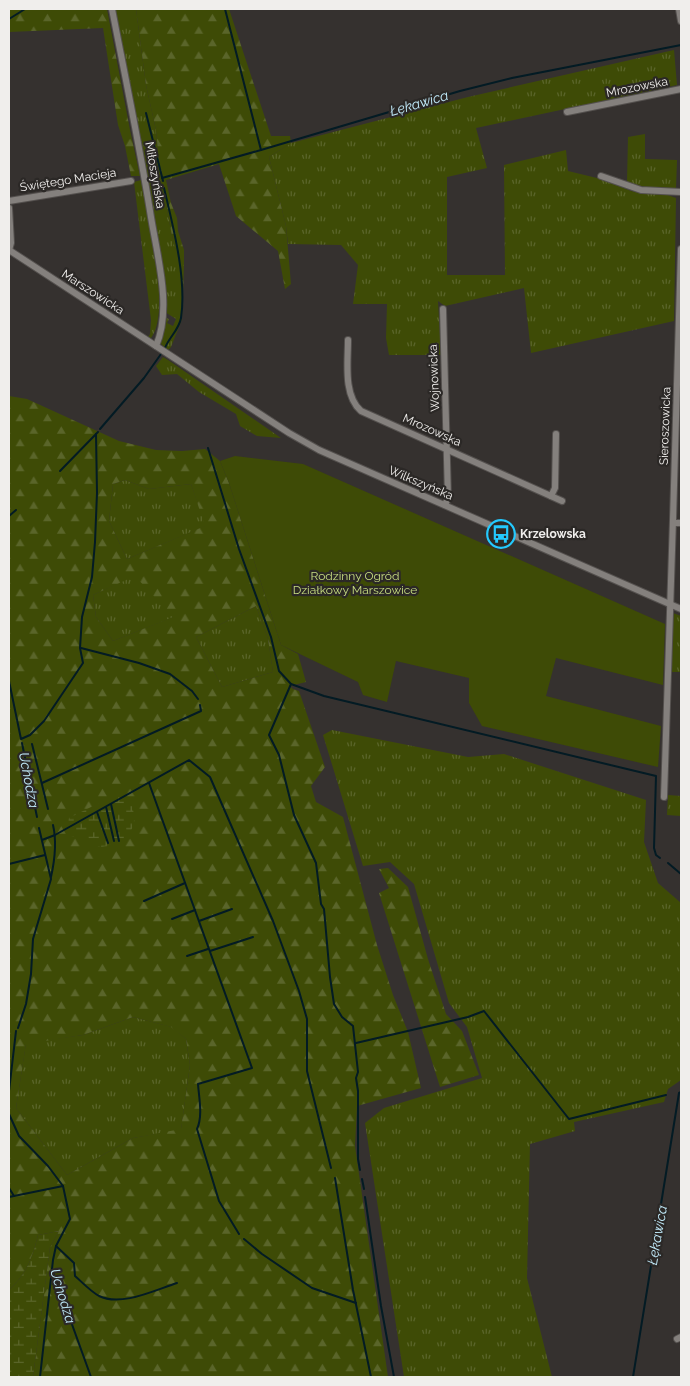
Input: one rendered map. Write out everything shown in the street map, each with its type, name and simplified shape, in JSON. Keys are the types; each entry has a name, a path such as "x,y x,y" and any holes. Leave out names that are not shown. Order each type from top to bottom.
{"street":[{"name":"Miłoszyńska","path":"112,9 162,282 162,318 156,346"},
{"path":"679,9 681,21"},
{"name":"Mrozowska","path":"567,112 681,89"},
{"path":"602,176 641,190 681,192"},
{"name":"Świętego Macieja","path":"9,201 131,181"},
{"path":"9,208 11,243 9,250"},
{"name":"Sieroszowicka","path":"669,604 681,249"},
{"name":"Marszowicka","path":"9,250 164,352"},
{"name":"Wojnowicka","path":"444,309 448,498 445,505"},
{"name":"Mrozowska","path":"348,340 349,390 360,411 562,501"},
{"name":"Wilkszyńska","path":"164,352 288,433 319,450 681,609"},
{"path":"551,496 555,488 556,434"},
{"path":"673,523 681,523"},
{"path":"664,797 669,604"}],"green space":[{"path":"9,9 107,9 140,176 131,176 125,146 118,125 103,28 9,32"},
{"path":"114,9 136,9 146,85 156,130 160,173 172,236 180,265 184,266 182,319 168,350 161,344 164,317 169,319 167,323 173,326 176,319 165,312 164,279 156,225"},
{"path":"136,9 229,9 271,136 290,136 291,143 269,157 286,226 291,284 285,289 278,251 236,216 219,164 166,180 184,250 184,266 180,266 172,236 160,173 156,130 146,85"},
{"path":"674,50 677,85 476,128 487,168 447,177 447,275 505,275 504,165 566,150 568,171 601,179 631,191 646,194 665,194 676,198 674,321 531,353 524,288 445,306 438,301 441,355 389,355 386,338 387,304 353,304 358,265 341,245 288,244 286,226 269,157 291,143 468,97"},
{"path":"645,134 645,159 677,160 676,188 651,188 627,182 628,137"},
{"path":"141,180 159,285 157,325 151,338 148,337 151,320 134,182"},
{"path":"163,357 281,438 257,436 240,426 236,414 199,392 177,374 162,375 156,366"},
{"path":"9,396 27,399 119,441 156,450 182,451 205,449 220,461 229,483 281,645 298,654 306,682 290,686 299,691 325,767 311,786 316,802 343,817 377,945 393,995 408,1032 421,1088 357,1106 355,1146 388,1377 33,1377 50,1247 59,1231 38,1235 28,1265 9,1290","holes":["125,480 149,489 191,484 205,526 127,559 109,521 113,484","135,576 173,617 113,641 96,617 93,595","256,606 268,639 273,672 222,687 196,637","133,1017 171,1027 186,1039 190,1065 181,1129 133,1138 67,1175 16,1108 26,1044 83,1035"]},
{"name":"Rodzinny Ogród Działkowy Marszowice","path":"235,456 303,464 665,624 663,685 556,658 546,696 661,726 658,767 482,726 469,703 469,678 396,661 387,702 363,695 358,682 281,645 229,483 220,461"},
{"path":"125,480 149,489 191,484 206,526 127,559 109,521 113,484"},
{"path":"135,575 174,617 113,641 96,617 93,595"},
{"path":"256,606 268,639 273,672 222,687 196,637"},
{"path":"673,613 681,616 681,672 670,672"},
{"path":"332,730 468,757 504,754 646,800 644,842 658,883 681,903 681,1080 668,1089 664,1102 574,1122 575,1131 530,1144 527,1278 552,1377 404,1377 365,1123 384,1108 482,1078 467,1027 449,1003 414,884 390,862 363,866 323,735"},
{"path":"119,793 130,798 133,811 132,829 126,841 101,847 71,836 68,825 69,818"},
{"path":"668,795 681,796 681,816 667,815"},
{"path":"388,868 408,887 446,1014 462,1031 479,1075 440,1087 379,893 389,888 379,869"},
{"path":"133,1017 172,1027 186,1039 190,1065 181,1130 133,1138 67,1175 16,1108 26,1043 83,1035"},
{"path":"59,1231 50,1247 33,1377 9,1377 9,1290 28,1265 38,1235"}],"waterway":[{"path":"9,19 25,9"},
{"path":"225,9 261,150"},
{"name":"Łękawica","path":"162,178 460,91 512,78 681,45"},
{"path":"146,113 163,181"},
{"path":"164,188 178,253 182,287 180,322 165,348"},
{"path":"100,429 144,378 161,354"},
{"path":"60,471 98,432"},
{"path":"9,681 21,739 30,735 44,721 83,663 80,648 82,617 92,577 95,542 97,493 96,434"},
{"path":"208,448 239,549 271,637 279,671 291,684 269,735 279,755 294,815 316,863 321,904 324,909 334,1004 342,1017 353,1026 358,1072 356,1078 358,1091 358,1159 360,1170"},
{"path":"9,516 16,510"},
{"path":"81,648 139,663 170,674 192,691 198,699"},
{"path":"291,684 324,696 656,776 654,848 656,855 660,858"},
{"path":"42,783 201,711 200,705"},
{"name":"Uchodza","path":"22,743 37,817"},
{"path":"32,744 48,809"},
{"path":"42,840 55,835 189,760 210,777 273,921 299,991 307,1019 307,1071 331,1168"},
{"path":"149,783 252,1068 198,1084 200,1113 197,1129 219,1201 239,1234"},
{"path":"111,804 119,841"},
{"path":"106,807 114,841"},
{"path":"97,812 108,843"},
{"path":"51,877 55,851 53,825"},
{"name":"Uchodza","path":"18,1028 26,1004 31,974 33,939 51,879 39,828"},
{"path":"9,864 45,855"},
{"path":"668,863 681,874"},
{"path":"144,901 185,883"},
{"path":"199,921 232,909"},
{"path":"172,919 195,910"},
{"path":"210,951 253,937"},
{"path":"187,956 208,949"},
{"path":"356,1043 468,1017 484,1011 569,1119 666,1095"},
{"name":"Uchodza","path":"9,1091 16,1031"},
{"name":"Łękawica","path":"633,1377 679,1093 681,1092"},
{"name":"Uchodza","path":"9,1114 19,1136 48,1166 63,1186 70,1219 56,1246 53,1260 40,1377"},
{"path":"335,1178 353,1290 371,1377"},
{"path":"362,1179 364,1189"},
{"path":"9,1197 63,1186"},
{"path":"9,1188 14,1196"},
{"path":"365,1197 381,1306 394,1377"},
{"path":"244,1239 262,1254 312,1288 356,1303"},
{"path":"56,1246 74,1263 75,1276 96,1294 108,1299 128,1299 177,1283"},
{"name":"Uchodza","path":"52,1269 91,1377"}],"place":[{"name":"Krzelowska","path":"501,534"}]}
